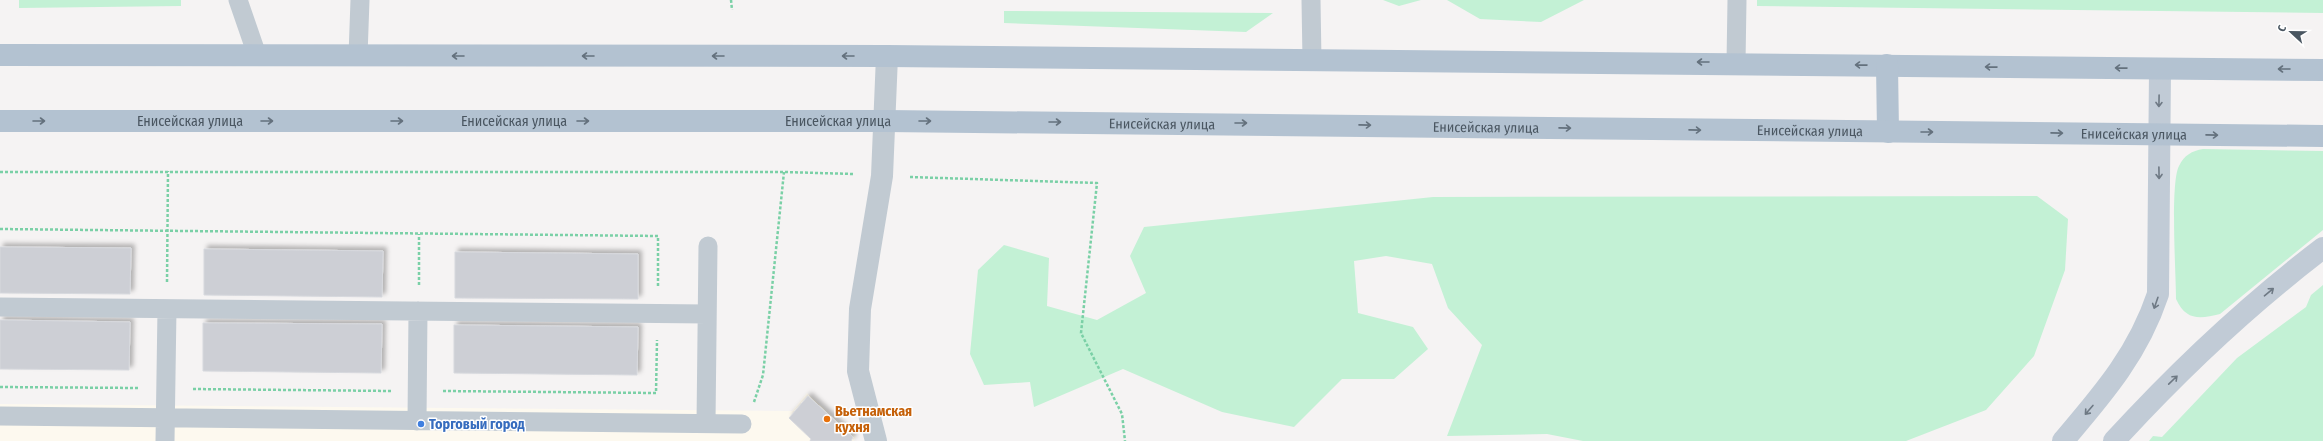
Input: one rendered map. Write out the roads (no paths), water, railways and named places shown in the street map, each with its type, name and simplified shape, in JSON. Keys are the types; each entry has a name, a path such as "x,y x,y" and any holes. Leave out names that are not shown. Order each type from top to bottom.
{"main road":[{"path":"0,55 887,56 1736,63 2323,70"},
{"path":"1887,65 1888,132"},
{"path":"2063,441 2114,381 2141,338 2158,294 2160,69"},
{"name":"Енисейская улица","path":"0,121 886,121 2323,136"},
{"path":"2114,441 2145,407 2230,324 2323,248"}],"street":[{"path":"876,441 858,371 860,309 882,176 886,121 887,56"}],"lane":[{"path":"238,0 257,56"},
{"path":"358,56 360,0"},
{"path":"1311,0 1312,60"},
{"path":"1736,63 1737,0"},
{"path":"706,424 708,246"},
{"path":"0,307 707,314"},
{"path":"166,441 167,309"},
{"path":"417,421 418,311"},
{"path":"0,416 742,424"}],"place":[{"name":"Вьетнамская кухня","path":"827,419"},
{"name":"Торговый город","path":"421,424"}]}
